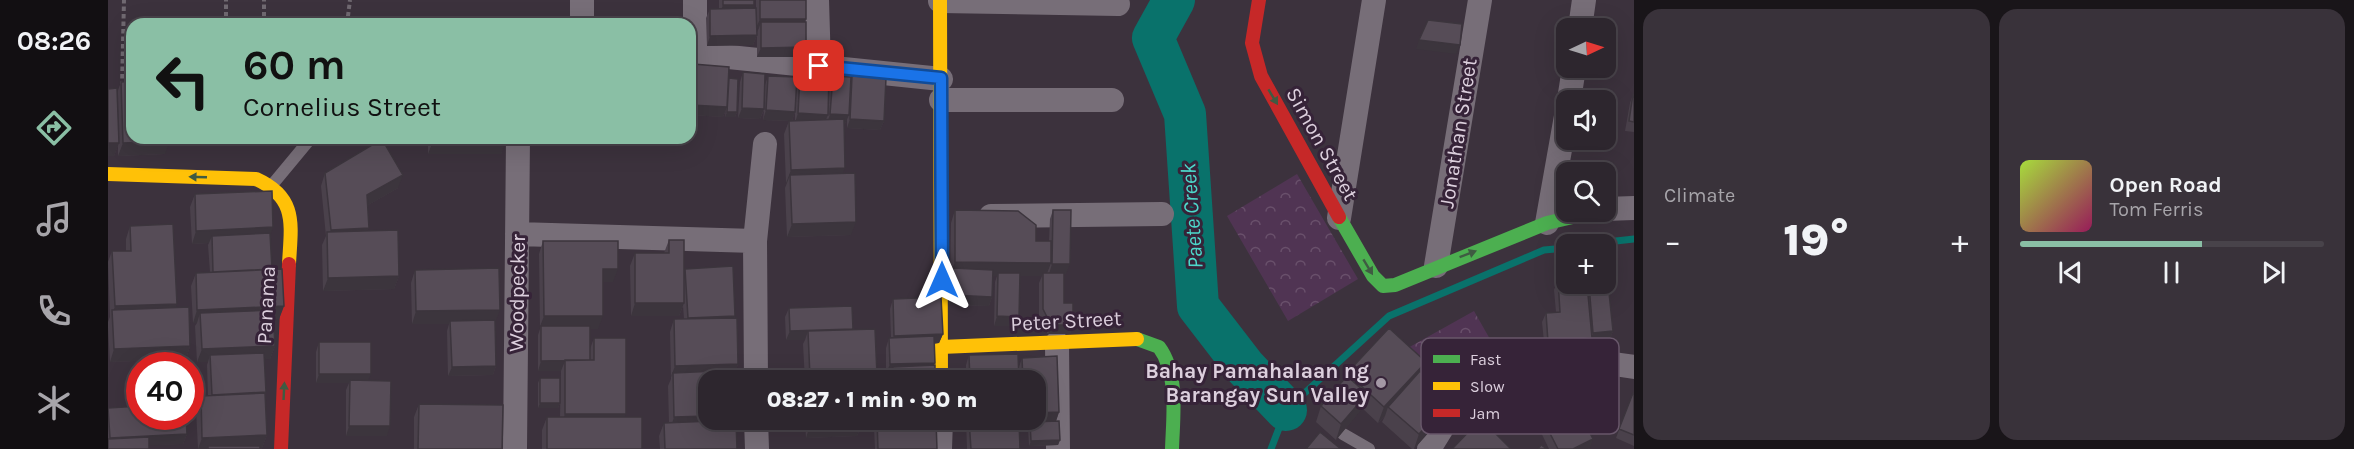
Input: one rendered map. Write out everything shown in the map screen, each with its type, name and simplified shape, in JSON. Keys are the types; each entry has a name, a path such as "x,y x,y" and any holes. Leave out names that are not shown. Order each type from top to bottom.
{"street":[{"path":"582,0 582,18"},
{"path":"694,18 695,0"},
{"path":"817,0 819,66"},
{"path":"941,370 941,347 958,217 941,89 940,0 1118,4"},
{"name":"Simon Street","path":"1259,0 1252,43 1260,76 1296,136 1339,218 1378,282 1383,286 1395,285 1436,266"},
{"path":"1339,218 1374,0"},
{"name":"Jonathan Street","path":"1436,266 1480,0"},
{"path":"1581,18 1584,0"},
{"path":"696,53 819,66 941,89 1112,100"},
{"name":"Woodpecker","path":"515,449 518,144"},
{"path":"756,370 755,241 765,144"},
{"path":"1547,223 1560,150"},
{"name":"Panama","path":"108,174 256,179 271,186 286,200 291,219 281,449"},
{"path":"1616,209 1634,208"},
{"path":"958,217 1162,214"},
{"path":"1436,266 1556,221"},
{"path":"517,234 755,241"},
{"name":"Peter Street","path":"941,347 1131,338 1160,347 1167,361 1172,393 1172,449"},
{"path":"1058,343 1058,449"},
{"path":"1619,365 1634,368"},
{"path":"756,430 757,449"},
{"path":"940,449 941,430"},
{"path":"1429,449 1438,434"}],"lane":[{"path":"271,186 306,144"},
{"path":"1343,434 1369,449"}],"path":[{"path":"122,90 124,0"},
{"path":"226,0 226,18"},
{"path":"264,0 264,18"},
{"path":"348,18 350,0"}],"green space":[{"path":"1297,174 1358,279 1288,321 1227,216"},
{"path":"1474,311 1489,338 1426,338"},
{"path":"1421,341 1421,376 1397,354"}],"building":[{"path":"723,0 754,0 754,5 723,5"},
{"path":"760,0 806,0 806,19 760,19"},
{"path":"756,8 757,35 710,36 710,9"},
{"path":"1428,20 1462,24 1460,45 1419,40"},
{"path":"761,22 806,22 806,47 761,48"},
{"path":"696,64 729,67 727,107 696,105"},
{"path":"743,72 765,74 764,109 742,108"},
{"path":"800,75 829,76 828,115 798,113"},
{"path":"768,76 797,77 795,112 766,110"},
{"path":"833,76 851,77 849,115 830,114"},
{"path":"852,76 886,78 884,121 850,119"},
{"path":"729,78 738,79 737,112 727,112"},
{"path":"121,82 126,82 126,143 123,143"},
{"path":"117,88 119,143 108,143 108,89"},
{"path":"1634,94 1634,122 1629,121"},
{"path":"844,119 845,168 791,170 789,121"},
{"path":"374,144 385,144 403,175 367,195 369,228 331,230 325,173"},
{"path":"855,173 856,222 792,224 790,175"},
{"path":"272,191 273,227 196,231 195,194"},
{"path":"955,210 1018,211 1036,225 1036,241 1051,241 1051,263 955,262"},
{"path":"1053,210 1071,210 1070,264 1052,264"},
{"path":"173,224 177,304 115,306 112,251 131,251 130,226"},
{"path":"398,230 399,276 328,278 327,232"},
{"path":"270,233 272,269 213,272 212,236"},
{"path":"669,240 684,240 684,303 635,303 635,253 669,253"},
{"path":"543,241 618,241 618,269 603,269 603,316 544,316"},
{"path":"733,266 735,316 688,318 685,269"},
{"path":"499,268 500,310 416,311 415,270"},
{"path":"953,268 993,270 992,297 952,295"},
{"path":"282,269 284,306 197,310 196,273"},
{"path":"998,273 1020,273 1019,317 997,316"},
{"path":"1043,273 1064,273 1064,303 1073,303 1073,325 1051,325 1043,309"},
{"path":"1559,294 1588,294 1592,338 1548,338 1546,313 1560,312"},
{"path":"1590,294 1609,294 1613,331 1593,333"},
{"path":"941,297 943,334 894,336 893,299"},
{"path":"852,306 853,329 790,331 789,308"},
{"path":"189,307 190,346 114,349 112,310"},
{"path":"273,310 275,346 202,349 200,313"},
{"path":"737,318 738,364 675,366 674,319"},
{"path":"495,320 496,366 452,367 450,321"},
{"path":"541,326 590,326 590,360 541,361"},
{"name":"Bahay Pamahalaan ng Barangay Sun Valley","path":"1389,328 1421,357 1421,367 1384,407 1347,373"},
{"path":"875,329 877,370 810,370 808,331"},
{"path":"934,336 935,363 890,364 889,338"},
{"path":"594,338 626,338 626,414 565,414 565,360 594,360"},
{"path":"319,342 371,342 371,374 319,374"},
{"path":"264,353 266,392 212,395 210,355"},
{"path":"1018,354 1019,370 970,370 969,355"},
{"path":"1057,356 1059,412 1046,413 1046,370 1023,370 1022,358"},
{"path":"935,365 935,370 893,370 893,367"},
{"path":"698,372 698,416 674,417 673,373"},
{"path":"1421,372 1421,432 1419,434 1388,407"},
{"path":"1347,376 1367,394 1341,424 1321,406"},
{"path":"540,378 560,378 560,403 540,403"},
{"path":"350,380 391,381 390,426 349,426"},
{"path":"265,393 267,435 202,438 204,396"},
{"path":"1634,393 1634,435 1619,429"},
{"path":"419,404 503,405 502,449 418,449"},
{"path":"126,407 126,430 187,430 187,434 110,438 108,408"},
{"path":"547,417 642,417 642,449 547,449"},
{"path":"1046,421 1059,421 1060,440 1031,441 1030,430 1046,430"},
{"path":"698,422 698,430 736,430 737,449 665,449 664,423"},
{"path":"877,430 936,430 937,449 878,449"},
{"path":"970,430 1019,430 1020,449 971,449"},
{"path":"1320,432 1341,449 1306,449"},
{"path":"1466,434 1496,434 1511,449 1452,449"},
{"path":"1550,434 1590,434 1593,439 1573,449 1558,449"},
{"path":"149,437 149,449 108,449 108,439"},
{"path":"208,446 260,446 260,449 208,449"}],"waterway":[{"name":"Paete Creek","path":"1174,0 1153,38 1185,114 1198,306 1245,367 1286,410"},
{"name":"Paete Creek","path":"1616,241 1634,239"},
{"name":"Paete Creek","path":"1271,449 1286,410 1389,316 1544,250 1556,249"}],"traffic: fast":[{"path":"1339,217 1373,276 1383,286 1395,285 1556,221"},
{"path":"1137,339 1159,347 1170,370 1174,410 1172,449"}],"traffic: slow":[{"path":"940,0 941,370"},
{"path":"108,174 256,179 279,195 289,214 291,225 289,264"},
{"path":"941,347 1137,339"}],"traffic: jam":[{"path":"1259,0 1252,43 1261,76 1339,217"},
{"path":"281,449 289,264"}],"place":[{"name":"Bahay Pamahalaan ng Barangay Sun Valley","path":"1381,383"}],"route":[{"path":"819,66 941,78 942,280"}]}
